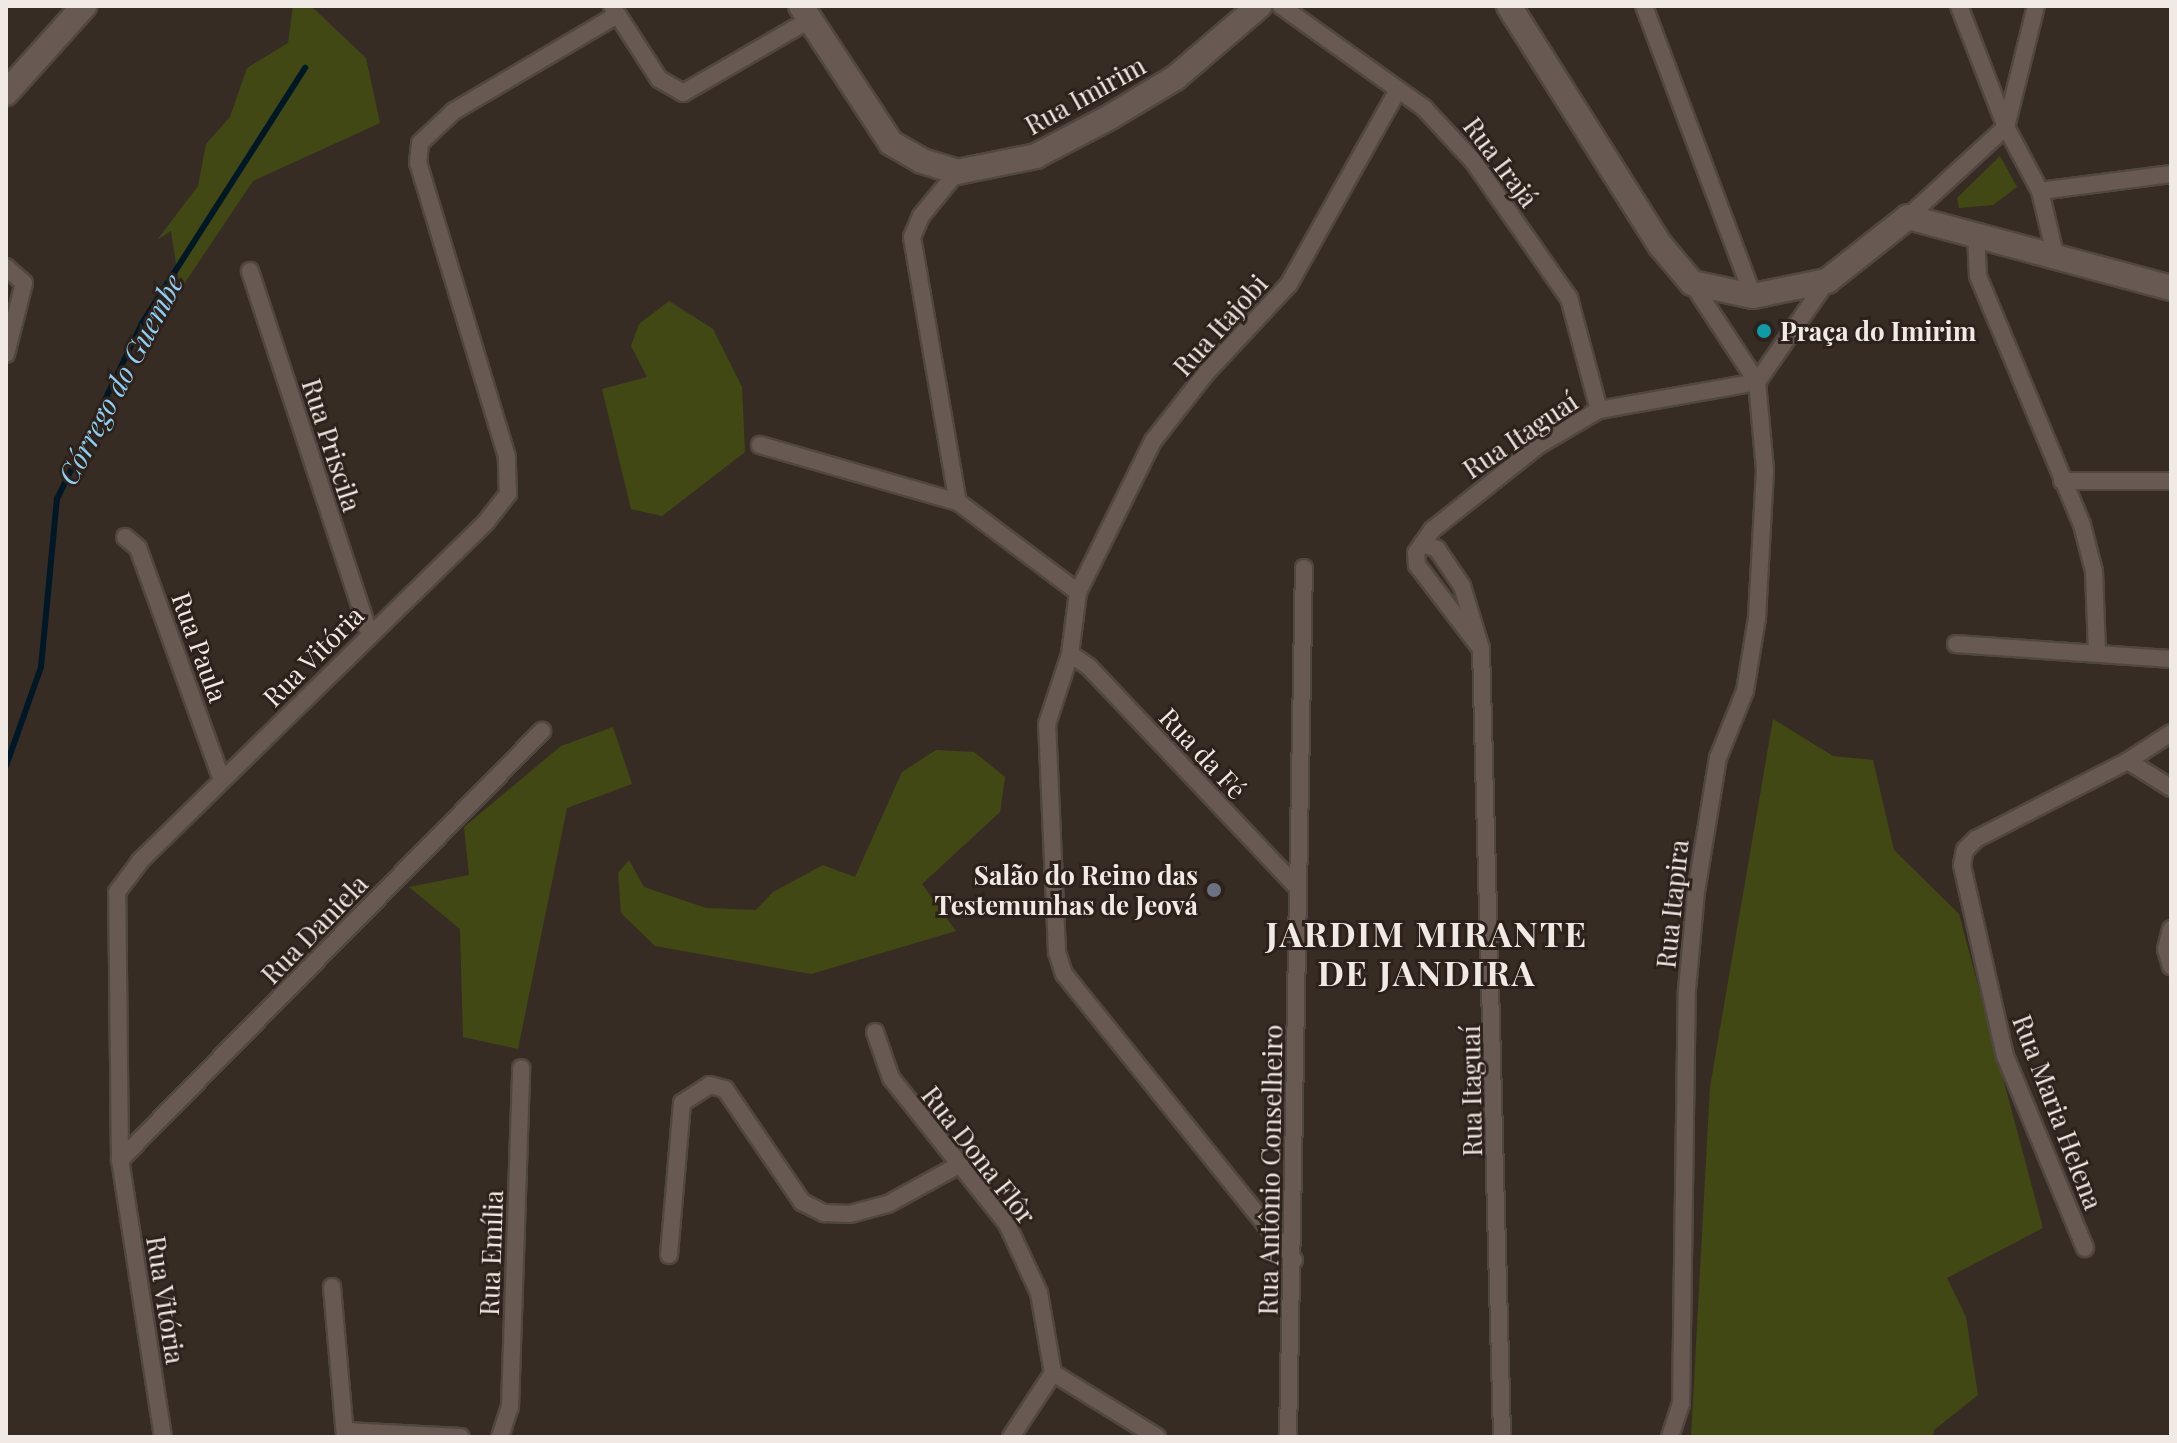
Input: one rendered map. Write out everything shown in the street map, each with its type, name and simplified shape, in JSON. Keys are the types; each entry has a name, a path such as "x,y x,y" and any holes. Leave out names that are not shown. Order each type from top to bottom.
{"street":[{"path":"6,93 84,6"},
{"name":"Rua Imirim","path":"805,13 891,143 922,161 957,172 1036,156 1110,117 1175,78 1259,6"},
{"name":"Rua Irajá","path":"1281,6 1448,130 1569,298 1599,410"},
{"path":"1509,6 1661,246 1692,283 1753,296 1827,281"},
{"path":"1644,6 1753,296"},
{"path":"1959,6 2006,127 2040,191 2055,254"},
{"path":"1757,382 1827,281 1908,217 2006,127 2036,6"},
{"path":"614,10 659,79 683,93 805,13"},
{"name":"Rua Vitória","path":"163,1437 120,1160 117,892 140,861 486,522 508,494 510,477 418,163 420,143 454,111 614,10"},
{"name":"Rua Itajobi","path":"1294,1260 1064,974 1057,952 1047,724 1070,654 1078,592 1153,441 1207,372 1289,284 1398,90"},
{"path":"957,172 921,216 912,237 958,502"},
{"path":"2040,191 2171,174"},
{"path":"1908,217 2055,254 2171,288"},
{"path":"1976,234 1978,276 2082,525 2094,571 2097,652"},
{"path":"6,267 24,283 6,354"},
{"name":"Rua Priscila","path":"250,271 369,634"},
{"name":"Rua Itapira","path":"1670,1437 1681,1404 1687,990 1705,818 1718,758 1745,691 1757,618 1765,470 1757,382 1692,283"},
{"name":"Rua Itaguaí","path":"1502,1437 1481,649 1462,586 1437,549 1422,544 1452,513 1539,445 1599,410 1757,382"},
{"path":"760,445 958,502 1078,592"},
{"path":"2062,481 2171,481"},
{"name":"Rua Paula","path":"125,537 138,548 222,780"},
{"path":"1422,544 1416,553 1423,577 1481,649"},
{"name":"Rua Antônio Conselheiro","path":"1288,1437 1294,1260 1304,568"},
{"path":"1956,644 2171,659"},
{"name":"Rua da Fé","path":"1070,654 1089,667 1298,888"},
{"name":"Rua Daniela","path":"120,1160 542,731"},
{"name":"Rua Maria Helena","path":"2085,1248 2005,1056 1962,865 1965,850 1976,839 2128,761 2171,733"},
{"path":"2128,761 2171,788"},
{"path":"2171,929 2166,949 2171,966"},
{"name":"Rua Dona Flôr","path":"875,1032 891,1078 1007,1224 1028,1263 1039,1293 1053,1373"},
{"name":"Rua Emília","path":"500,1437 510,1407 521,1068"},
{"path":"669,1255 682,1103 710,1085 725,1089 802,1202 824,1213 850,1214 888,1204 959,1165"},
{"path":"332,1287 345,1434 461,1437"},
{"path":"1011,1437 1053,1373 1157,1437"}],"green space":[{"path":"293,6 311,6 366,58 380,123 253,181 180,290 171,231 157,240 198,186 206,144 230,117 247,68 288,43"},
{"path":"2000,156 2017,187 1993,205 1959,208 1957,198"},
{"path":"669,301 713,329 742,387 745,452 662,516 631,509 602,389 647,377 631,346 639,324"},
{"path":"1773,719 1833,756 1873,760 1894,850 1959,914 2043,1228 1947,1278 1966,1317 1978,1395 1934,1430 1933,1437 1691,1437 1710,1087"},
{"path":"613,727 632,784 567,808 518,1049 463,1037 460,929 409,887 469,875 464,827 561,746"},
{"path":"936,750 974,752 1005,777 1000,812 922,884 956,931 811,974 655,946 621,913 618,873 629,860 644,887 706,908 756,910 773,892 823,865 855,877 902,772"}],"waterway":[{"name":"Córrego do Guembe","path":"6,766 41,667 57,499 142,323 305,68"}],"place":[{"name":"Praça do Imirim","path":"1764,331"},
{"name":"Salão do Reino das Testemunhas de Jeová","path":"1214,890"}],"district":[{"name":"JARDIM MIRANTE DE JANDIRA","path":"1427,952"}]}
